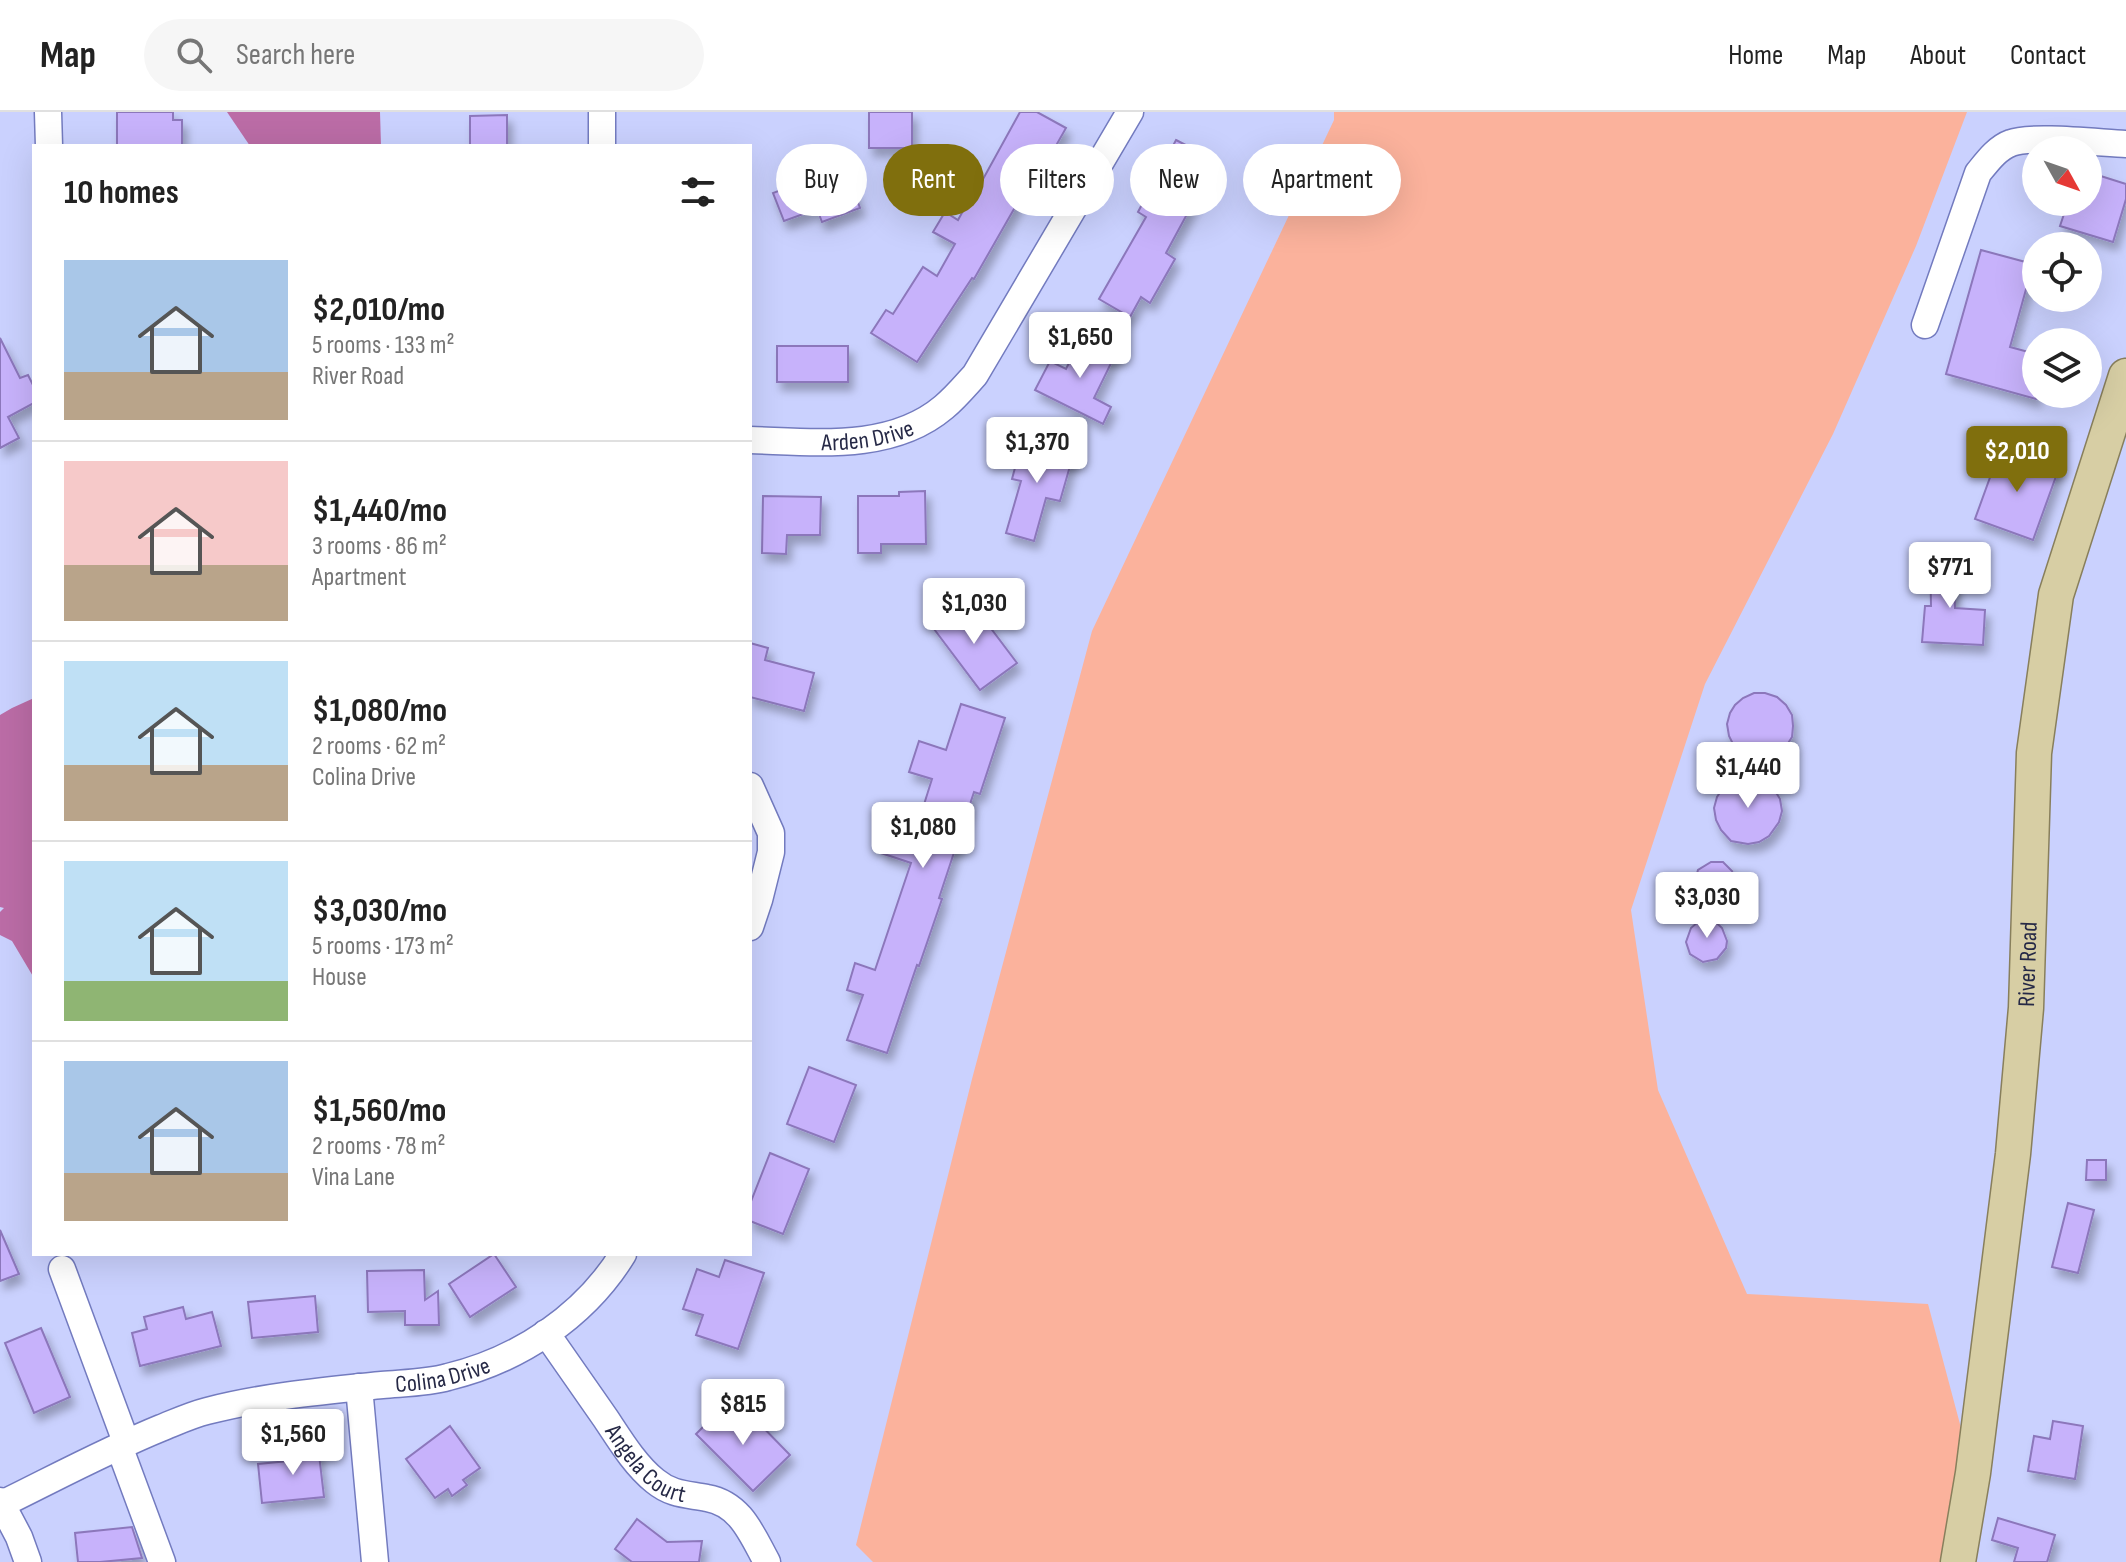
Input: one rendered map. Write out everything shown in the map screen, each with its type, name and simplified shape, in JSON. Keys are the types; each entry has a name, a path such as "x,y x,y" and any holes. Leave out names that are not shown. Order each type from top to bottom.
{"main road":[{"name":"River Road","path":"1958,1562 1973,1473 2013,1154 2026,1008 2034,753 2056,595 2126,376"}],"street":[{"path":"48,112 49,144"},
{"path":"602,112 602,144"},
{"name":"Arden Drive","path":"752,440 831,442 870,439 896,434 945,407 975,375 1130,112"},
{"path":"1925,325 1978,173 1994,154 2010,143 2027,139 2126,144"},
{"path":"752,790 771,833 771,852 752,921"},
{"name":"Colina Drive","path":"1,1502 123,1444 202,1412 290,1394 445,1378 474,1370 532,1343 546,1333 588,1299 614,1270 622,1256"},
{"path":"62,1269 162,1562"},
{"name":"Angela Court","path":"546,1333 630,1453 653,1480 667,1490 724,1503 737,1512 767,1562"},
{"path":"359,1387 375,1562"},
{"path":"1,1502 28,1562"}],"shaded area":[{"path":"227,112 380,112 381,144 249,144"},
{"path":"1334,112 1967,112 1916,246 1833,434 1705,684 1631,910 1658,1090 1747,1294 1928,1304 1973,1473 1958,1562 873,1562 856,1545 972,1079 1092,631 1289,216 1401,216 1401,144 1323,144 1334,120"},
{"path":"32,699 32,975 12,941 0,935 0,912 4,908 0,907 0,715"}],"building":[{"path":"117,112 173,112 173,120 182,120 182,144 117,144"},
{"path":"869,112 912,112 912,144 883,144 883,148 869,148"},
{"path":"1020,112 1037,112 1066,128 1057,144 1002,144"},
{"path":"507,115 507,144 470,144 470,116"},
{"path":"1000,148 1000,216 1010,216 974,279 917,362 871,333 886,310 893,314 923,267 937,276 955,244 933,232 943,216 958,220 960,216 984,216 984,177"},
{"path":"2102,176 2126,184 2126,199 2113,242 2102,239 2102,232 2080,232 2060,226 2063,216 2102,216"},
{"path":"820,216 838,216 822,222"},
{"path":"1186,216 1166,253 1175,259 1150,303 1141,297 1130,317 1099,299 1146,217"},
{"path":"1981,250 2022,261 2022,304 2010,347 2022,350 2022,395 1946,374"},
{"path":"1082,337 1116,353 1094,398 1111,407 1103,424 1035,390 1050,361 1066,369"},
{"path":"0,338 20,378 28,375 32,383 32,404 8,417 19,438 0,448"},
{"path":"777,346 848,346 848,382 777,382"},
{"path":"1023,438 1074,452 1060,501 1046,498 1034,541 1006,533 1021,481 1012,479"},
{"path":"2001,447 2059,468 2033,540 1975,519"},
{"path":"925,491 926,544 881,544 881,553 858,553 858,496 899,496 899,492"},
{"path":"763,496 821,497 820,535 787,535 786,554 762,553"},
{"path":"1930,556 1954,556 1955,608 1985,610 1983,645 1922,642 1925,606 1931,606"},
{"path":"957,605 969,622 980,614 1017,663 980,690 931,625"},
{"path":"752,644 768,648 765,660 814,673 804,711 752,698"},
{"path":"1754,693 1777,697 1792,715 1793,726 1792,737 1785,748 1752,763 1734,746 1727,724 1735,705"},
{"path":"961,704 1005,718 980,794 974,792 939,898 942,899 887,1053 847,1040 863,995 847,990 855,963 875,970 911,863 881,853 889,825 915,833 932,779 909,772 919,741 946,750"},
{"path":"1757,774 1780,799 1782,811 1779,822 1769,836 1759,842 1731,841 1716,820 1714,808 1717,797 1725,785 1735,779"},
{"path":"1711,862 1723,862 1732,871 1737,885 1731,898 1711,908 1698,898 1694,884 1698,870"},
{"path":"1707,914 1722,928 1727,941 1726,948 1717,959 1703,962 1690,954 1686,942 1691,928"},
{"path":"809,1067 856,1085 834,1142 787,1124"},
{"path":"770,1153 809,1169 783,1234 752,1222 752,1199"},
{"path":"2087,1160 2106,1160 2106,1180 2086,1180"},
{"path":"2068,1203 2094,1210 2078,1273 2052,1267"},
{"path":"0,1230 19,1274 0,1281"},
{"path":"495,1256 516,1287 470,1317 449,1284"},
{"path":"725,1260 764,1273 738,1349 696,1335 703,1315 683,1309 697,1269 719,1277"},
{"path":"424,1270 425,1300 438,1291 439,1325 405,1325 405,1311 368,1312 367,1271"},
{"path":"315,1296 318,1332 252,1338 248,1302"},
{"path":"183,1307 186,1319 212,1312 221,1346 140,1366 132,1333 147,1329 144,1317"},
{"path":"41,1328 70,1397 34,1413 5,1343"},
{"path":"724,1406 742,1424 751,1415 790,1455 753,1491 696,1434"},
{"path":"2053,1421 2083,1426 2075,1479 2028,1471 2034,1436 2050,1439"},
{"path":"450,1426 480,1468 463,1480 467,1485 452,1496 448,1489 435,1498 406,1459"},
{"path":"318,1446 324,1497 262,1503 258,1464 288,1461 287,1449"},
{"path":"1998,1518 2055,1535 2047,1562 2014,1562 2018,1548 1992,1540"},
{"path":"637,1519 667,1542 702,1541 699,1562 632,1562 615,1549"},
{"path":"132,1527 142,1558 78,1562 75,1533"}]}
